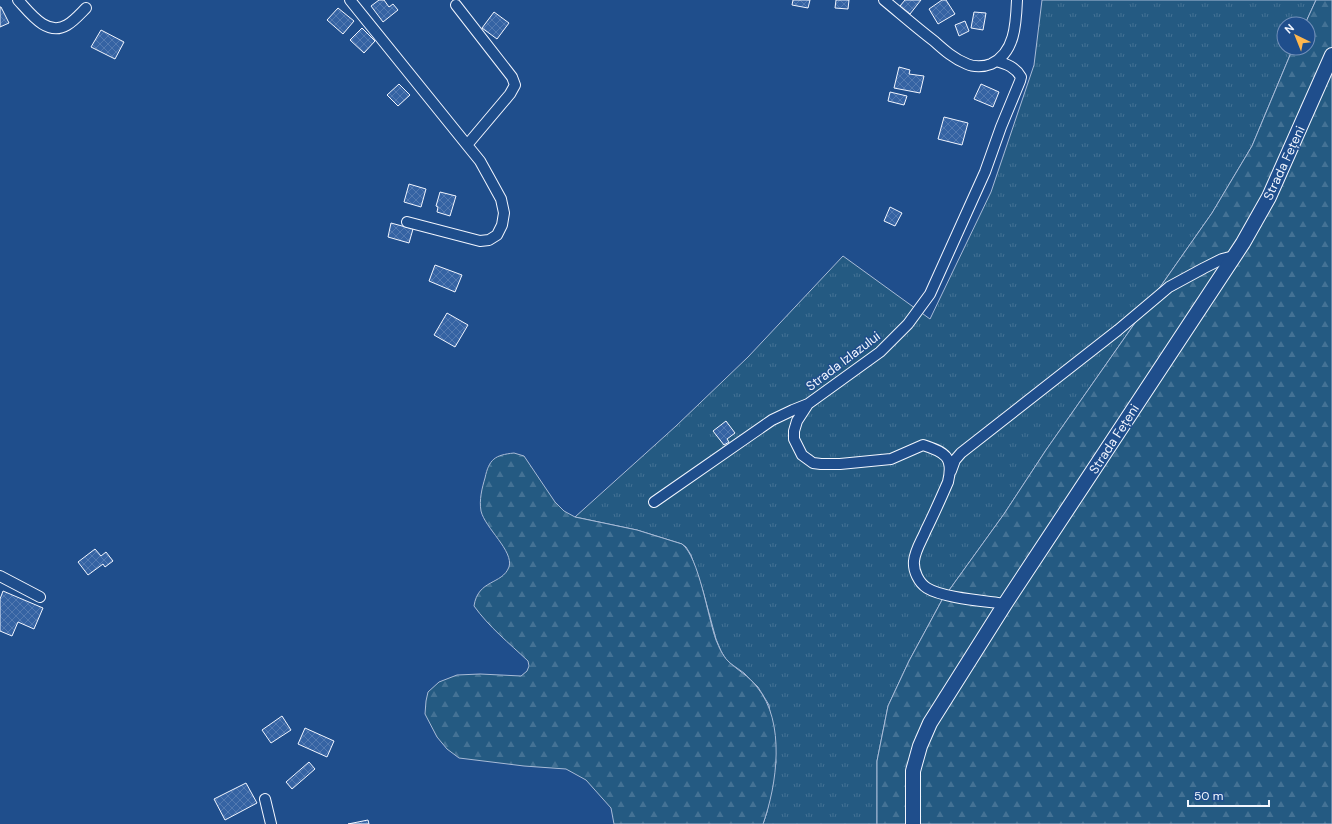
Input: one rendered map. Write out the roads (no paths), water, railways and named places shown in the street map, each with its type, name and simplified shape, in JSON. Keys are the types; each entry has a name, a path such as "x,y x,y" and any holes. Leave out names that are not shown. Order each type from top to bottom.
{"street":[{"path":"18,0 39,22 52,29 59,29 68,25 86,8"},
{"path":"350,0 467,144 483,167 501,199 504,213 502,225 497,235 489,240 480,241 407,222"},
{"path":"884,0 958,60 968,65 977,66 987,66 1007,52 1016,22 1017,0"},
{"path":"456,5 512,77 515,85 510,94 467,144"},
{"name":"Strada Fețeni","path":"913,824 913,771 920,746 930,723 1005,604 1234,256 1269,197 1332,55"},
{"name":"Strada Izlazului","path":"951,471 948,459 942,453 923,445 892,458 840,464 821,464 813,463 802,455 794,439 797,421 808,404 880,352 908,324 930,294 985,172 1001,127 1020,81 1021,77 1014,68 996,61"},
{"path":"1005,604 965,599 938,593 926,588 919,580 915,572 914,562 918,546 948,482 955,460 966,449 1118,330 1169,287 1204,268 1234,256"},
{"path":"654,502 772,420 808,404"},
{"path":"0,576 40,597"},
{"path":"265,799 271,824"}]}
